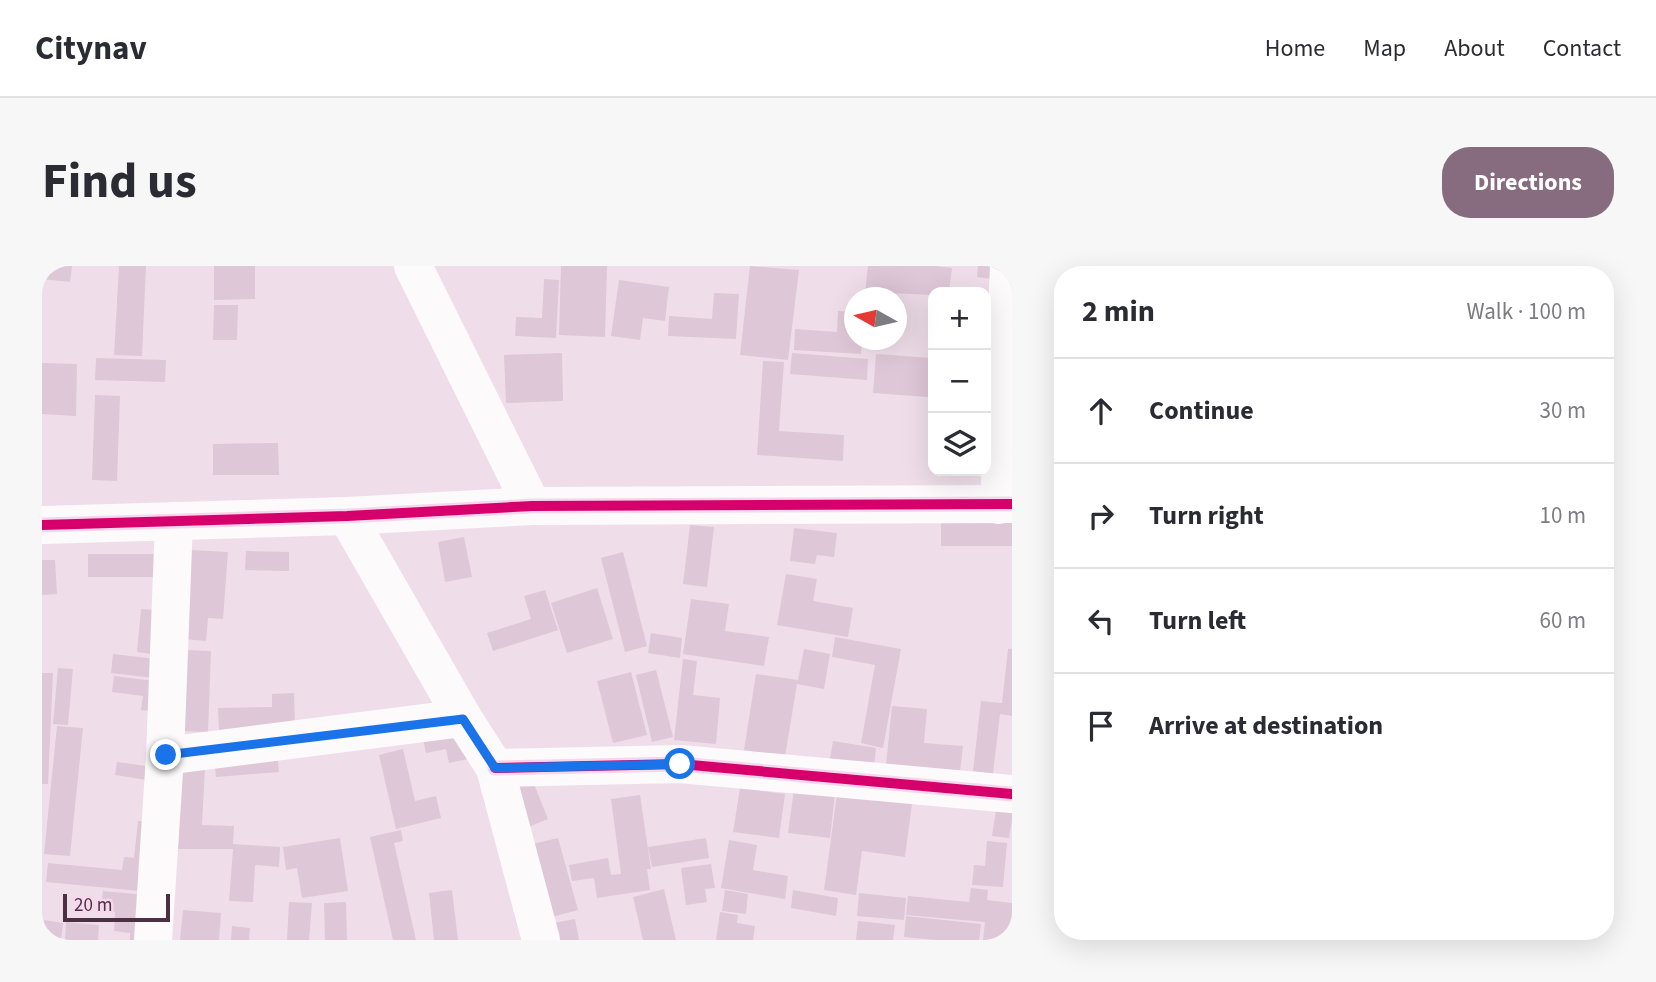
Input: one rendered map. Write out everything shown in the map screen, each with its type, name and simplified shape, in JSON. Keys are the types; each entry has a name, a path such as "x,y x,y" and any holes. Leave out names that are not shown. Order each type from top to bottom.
{"street":[{"path":"413,266 532,506"},
{"path":"42,525 347,516 532,506 1006,504 1009,266"},
{"path":"347,516 463,719 495,768 541,940"},
{"path":"153,940 166,755 174,521"},
{"path":"166,755 463,719"},
{"path":"495,768 680,764 1012,794"}],"building":[{"path":"42,266 72,266 70,282 42,279"},
{"path":"119,266 146,266 142,356 114,355"},
{"path":"214,266 255,266 255,299 214,300"},
{"path":"561,266 607,266 605,337 559,335"},
{"path":"750,266 799,270 788,360 740,355"},
{"path":"868,266 952,268 950,287 928,287 928,295 907,294 907,287 866,287"},
{"path":"978,266 1001,266 999,280 977,277"},
{"path":"544,279 559,280 556,338 515,336 516,317 542,318"},
{"path":"619,280 669,287 665,321 643,318 640,340 611,336"},
{"path":"714,293 739,294 736,339 668,336 669,316 712,319"},
{"path":"214,305 238,305 237,340 213,340"},
{"path":"838,311 844,311 844,350 861,350 861,354 794,350 795,329 837,332"},
{"path":"562,353 563,401 506,403 504,355"},
{"path":"792,353 868,359 867,380 790,374"},
{"path":"876,354 928,358 928,397 873,393"},
{"path":"96,358 166,360 165,382 95,380"},
{"path":"763,361 784,362 779,431 844,435 843,461 757,455"},
{"path":"42,363 77,364 76,416 42,414"},
{"path":"95,395 120,396 117,481 92,480"},
{"path":"278,443 279,475 213,475 213,444"},
{"path":"941,516 1012,516 1012,546 941,546"},
{"path":"690,525 714,527 707,587 683,584"},
{"path":"794,528 837,533 834,557 817,555 815,564 790,561"},
{"path":"464,537 472,577 445,582 438,542"},
{"path":"190,550 228,552 223,619 208,618 206,641 184,639"},
{"path":"246,551 289,552 289,571 245,570"},
{"path":"623,552 647,646 625,652 601,558"},
{"path":"88,554 155,554 155,577 88,577"},
{"path":"42,560 55,560 57,594 42,595"},
{"path":"786,574 817,579 813,601 853,608 848,637 777,625"},
{"path":"597,588 613,639 567,653 551,603"},
{"path":"545,590 558,630 493,651 487,633 531,619 524,596"},
{"path":"691,599 729,604 725,631 769,637 764,666 683,654"},
{"path":"141,609 164,611 159,655 137,652"},
{"path":"651,633 682,638 680,658 648,653"},
{"path":"835,637 901,649 883,748 861,743 875,665 832,657"},
{"path":"804,649 830,654 824,689 797,684 785,757 744,750 756,674 798,680"},
{"path":"1008,649 1012,649 1012,716 1000,714 993,774 973,771 981,701 1002,703"},
{"path":"185,650 211,651 208,732 181,731"},
{"path":"113,654 165,660 162,679 111,673"},
{"path":"683,659 697,661 693,695 720,698 716,744 674,740"},
{"path":"58,668 73,669 68,725 53,724"},
{"path":"656,670 673,737 652,742 636,675"},
{"path":"631,672 647,735 613,743 597,681"},
{"path":"42,673 53,673 48,784 42,784"},
{"path":"114,676 162,682 159,712 141,710 143,696 112,692"},
{"path":"294,693 295,728 219,730 218,708 272,707 272,694"},
{"path":"892,706 927,709 924,743 963,746 960,772 886,765"},
{"path":"57,726 83,728 70,856 44,854"},
{"path":"460,726 468,759 449,763 446,749 426,753 422,735"},
{"path":"833,741 876,748 874,766 830,759"},
{"path":"403,749 415,801 436,796 441,818 396,829 379,755"},
{"path":"277,752 279,772 216,777 214,757"},
{"path":"117,762 161,768 159,782 115,775"},
{"path":"181,767 205,768 202,825 234,826 233,844 280,847 279,867 255,865 253,902 229,901 233,849 178,849"},
{"path":"531,777 548,819 526,828 510,785"},
{"path":"740,788 785,794 779,838 733,832"},
{"path":"794,789 835,794 830,838 788,833"},
{"path":"837,794 913,796 905,857 862,851 856,895 824,890"},
{"path":"640,795 651,869 647,869 650,890 597,898 594,878 572,881 569,865 608,858 611,875 621,874 611,799"},
{"path":"998,798 1012,800 1009,838 992,836"},
{"path":"138,821 157,823 151,892 46,882 48,863 122,870 124,857 134,858"},
{"path":"401,830 403,841 394,843 416,940 393,940 370,837"},
{"path":"340,838 348,891 302,898 297,868 286,870 283,847"},
{"path":"558,838 578,910 552,917 533,844"},
{"path":"706,838 709,858 652,867 648,847"},
{"path":"729,840 757,845 753,870 788,876 785,899 721,888"},
{"path":"987,841 1007,843 1003,887 972,885 974,865 985,866"},
{"path":"711,864 715,888 705,889 707,902 686,905 681,868"},
{"path":"971,888 988,890 987,900 1012,903 1012,940 983,940 985,922 906,915 908,896 969,902"},
{"path":"664,889 676,940 643,940 633,897"},
{"path":"452,890 458,940 434,940 429,893"},
{"path":"725,890 748,894 746,914 722,911"},
{"path":"793,890 838,898 836,916 791,908"},
{"path":"103,891 155,896 151,940 130,940 130,933 114,931 115,912 100,911"},
{"path":"859,893 906,898 904,920 857,916"},
{"path":"289,902 312,903 309,940 287,940"},
{"path":"346,902 347,940 325,940 324,903"},
{"path":"183,910 221,913 219,940 180,940"},
{"path":"720,912 738,915 737,923 755,926 753,940 716,940"},
{"path":"906,916 981,924 979,940 904,937"},
{"path":"575,919 579,940 558,940 554,923"},
{"path":"44,920 63,923 61,940 42,940"},
{"path":"858,921 895,925 893,940 856,940"},
{"path":"66,922 99,925 98,940 65,940"},
{"path":"232,926 250,928 249,940 231,940"}],"cycle path":[{"path":"42,525 347,516 532,506 1012,504"},
{"path":"495,768 680,764 1012,794"}],"route":[{"path":"166,755 463,719 495,768 680,764"}]}
